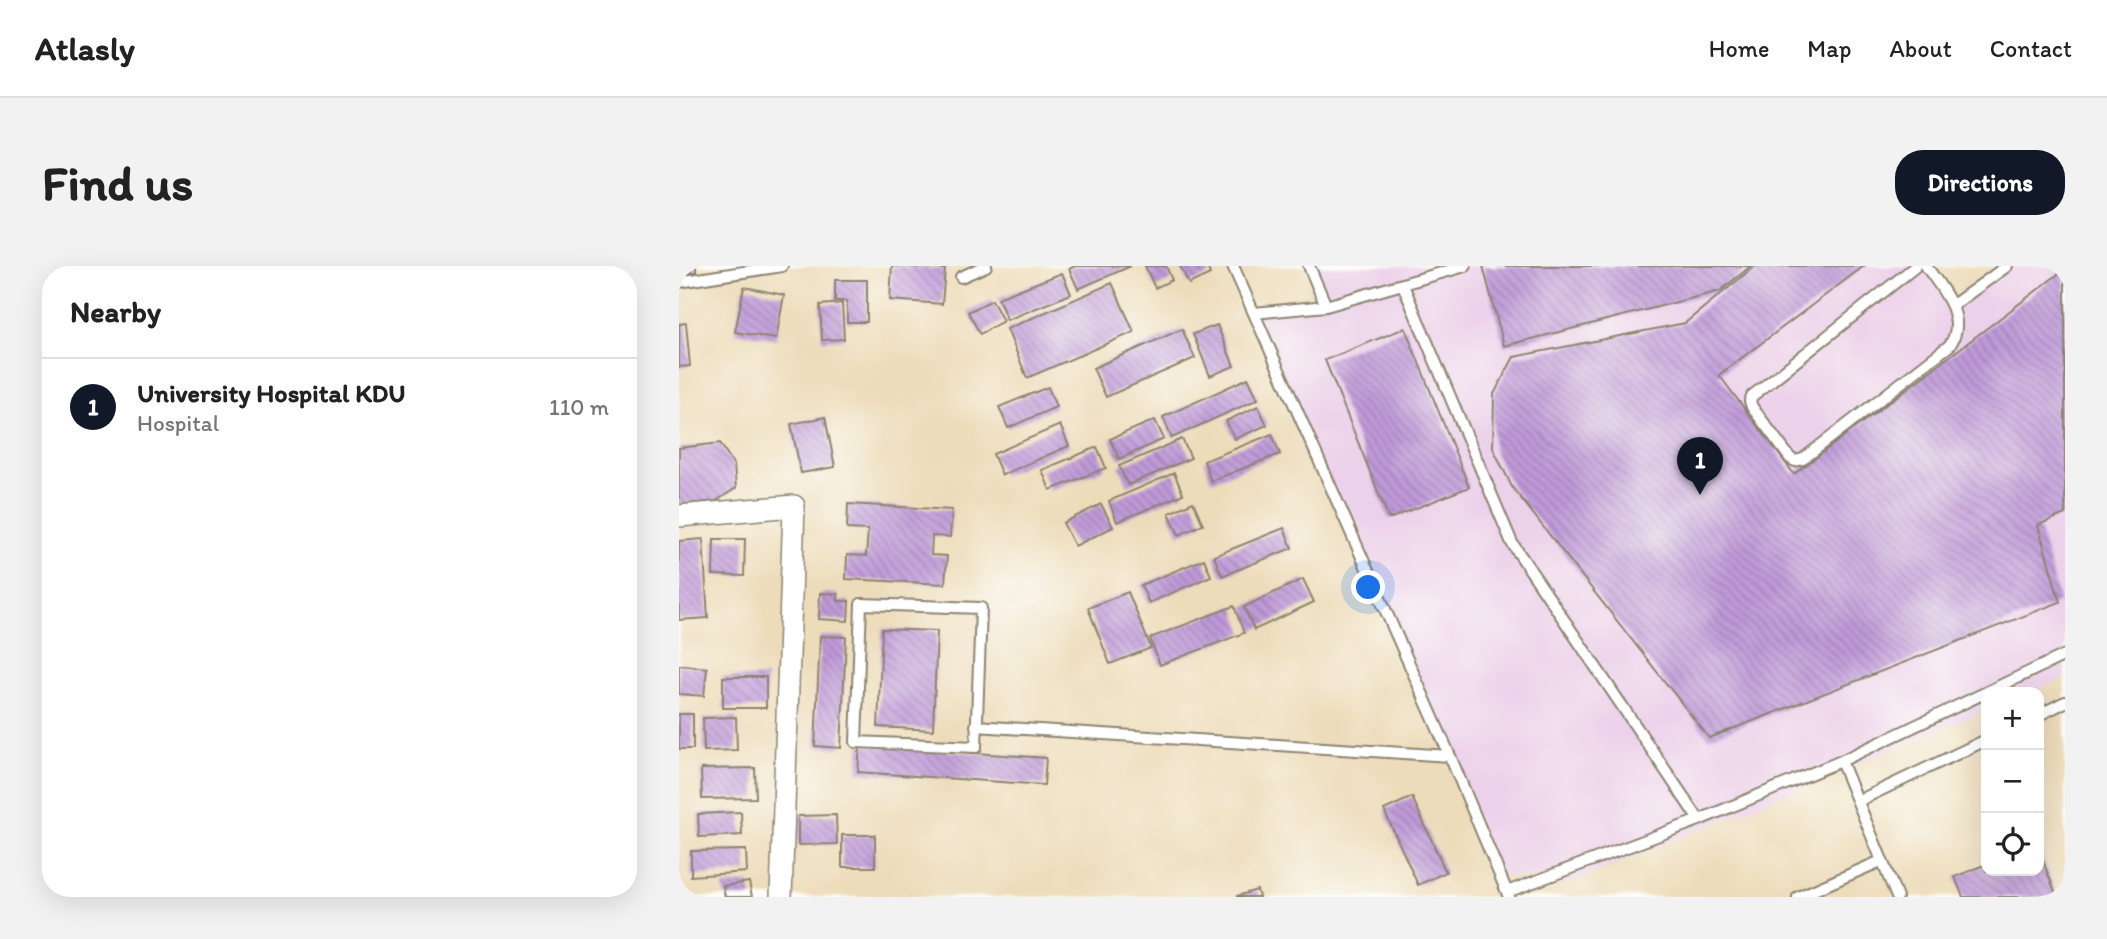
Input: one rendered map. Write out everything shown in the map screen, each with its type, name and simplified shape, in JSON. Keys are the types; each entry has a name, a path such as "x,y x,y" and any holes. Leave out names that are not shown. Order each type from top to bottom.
{"street":[{"path":"679,516 794,506 781,897"}],"lane":[{"path":"679,282 782,266"},
{"path":"961,277 986,266"},
{"path":"1233,266 1450,756 1508,894 1842,761 2065,655"},
{"path":"1309,266 1326,306"},
{"path":"1254,313 1326,306 1465,266"},
{"path":"1916,266 1752,396 1752,407 1790,458 1795,461 1803,459 1950,345 1957,330 1953,305 1926,266"},
{"path":"1953,305 2007,266"},
{"path":"1403,285 1512,542 1699,820"},
{"path":"861,604 981,608 976,726 976,747 856,742 861,604"},
{"path":"2044,712 2065,702"},
{"path":"976,726 1450,756"},
{"path":"1858,801 1981,742"},
{"path":"1842,761 1897,897"},
{"path":"1798,897 1881,861"}],"shaded area":[{"path":"1309,266 1926,266 1953,304 2006,266 2065,266 2065,678 2042,687 1981,687 1981,712 1585,877 1568,882 1501,875 1254,313 1325,306"}],"building":[{"path":"679,266 696,266 696,272 679,273"},
{"path":"892,266 945,269 942,304 890,300"},
{"path":"1075,266 1131,266 1078,289 1069,269"},
{"path":"1145,266 1166,266 1172,280 1155,288"},
{"path":"1180,266 1207,266 1210,274 1189,284"},
{"path":"1483,266 1751,266 1720,291 1504,346"},
{"path":"1755,266 1864,266 1719,375 1794,474 2065,269 2065,514 2038,525 2060,602 1709,738 1512,487 1493,448 1494,394 1514,357 1685,323"},
{"path":"1062,273 1071,294 1007,320 998,298"},
{"path":"835,280 867,280 867,322 847,322 847,301 835,301"},
{"path":"1112,283 1134,332 1027,378 1007,329"},
{"path":"744,287 784,295 776,339 735,332"},
{"path":"992,300 1003,321 980,334 968,312"},
{"path":"842,303 844,339 822,340 820,305"},
{"path":"686,323 690,366 679,367 679,324"},
{"path":"1217,325 1234,366 1210,376 1193,334"},
{"path":"1405,328 1469,487 1389,519 1325,360"},
{"path":"1182,329 1195,358 1106,397 1093,368"},
{"path":"1248,378 1258,399 1172,438 1163,417"},
{"path":"1048,387 1056,407 1008,428 999,407"},
{"path":"1258,406 1267,425 1235,439 1226,421"},
{"path":"825,417 835,467 801,473 791,424"},
{"path":"1155,420 1164,439 1119,459 1110,439"},
{"path":"1060,425 1069,446 1002,475 993,454"},
{"path":"1272,434 1280,454 1211,481 1204,461"},
{"path":"1182,439 1191,458 1128,485 1119,466"},
{"path":"720,443 734,465 736,488 716,501 679,505 679,448"},
{"path":"1097,447 1106,468 1050,490 1042,470"},
{"path":"1174,473 1183,494 1117,522 1109,501"},
{"path":"1193,502 1203,524 1179,535 1169,513"},
{"path":"848,504 952,510 950,537 932,536 931,555 947,556 945,584 846,579 847,555 866,556 868,530 847,529"},
{"path":"1101,504 1113,527 1075,546 1063,523"},
{"path":"1284,528 1292,548 1222,576 1214,556"},
{"path":"703,539 708,618 679,620 679,541"},
{"path":"714,539 745,539 744,576 713,575"},
{"path":"1204,559 1211,576 1149,603 1141,585"},
{"path":"1303,579 1314,602 1254,630 1244,607"},
{"path":"1128,592 1151,648 1110,664 1088,608"},
{"path":"820,593 838,594 838,601 849,601 848,621 819,619"},
{"path":"1234,606 1244,633 1160,665 1150,638"},
{"path":"882,629 937,631 933,730 878,727"},
{"path":"820,636 846,637 841,748 815,746"},
{"path":"679,665 707,668 704,696 679,694"},
{"path":"723,677 766,677 766,708 723,708"},
{"path":"679,714 693,714 693,749 679,749"},
{"path":"736,717 737,750 704,751 703,718"},
{"path":"860,745 1046,758 1044,785 858,772"},
{"path":"755,768 756,798 702,799 701,769"},
{"path":"1412,797 1446,872 1418,885 1384,810"},
{"path":"741,812 742,835 699,837 698,814"},
{"path":"836,815 837,844 798,845 798,816"},
{"path":"842,835 875,835 875,867 842,867"},
{"path":"746,850 747,872 691,876 691,851"},
{"path":"2044,864 2057,897 1963,897 1955,877 1981,866 1981,876 2044,876"},
{"path":"749,882 752,897 725,897 723,886"},
{"path":"1257,890 1259,897 1237,897 1237,896"}],"place":[{"name":"University Hospital KDU","path":"1700,495"}]}
